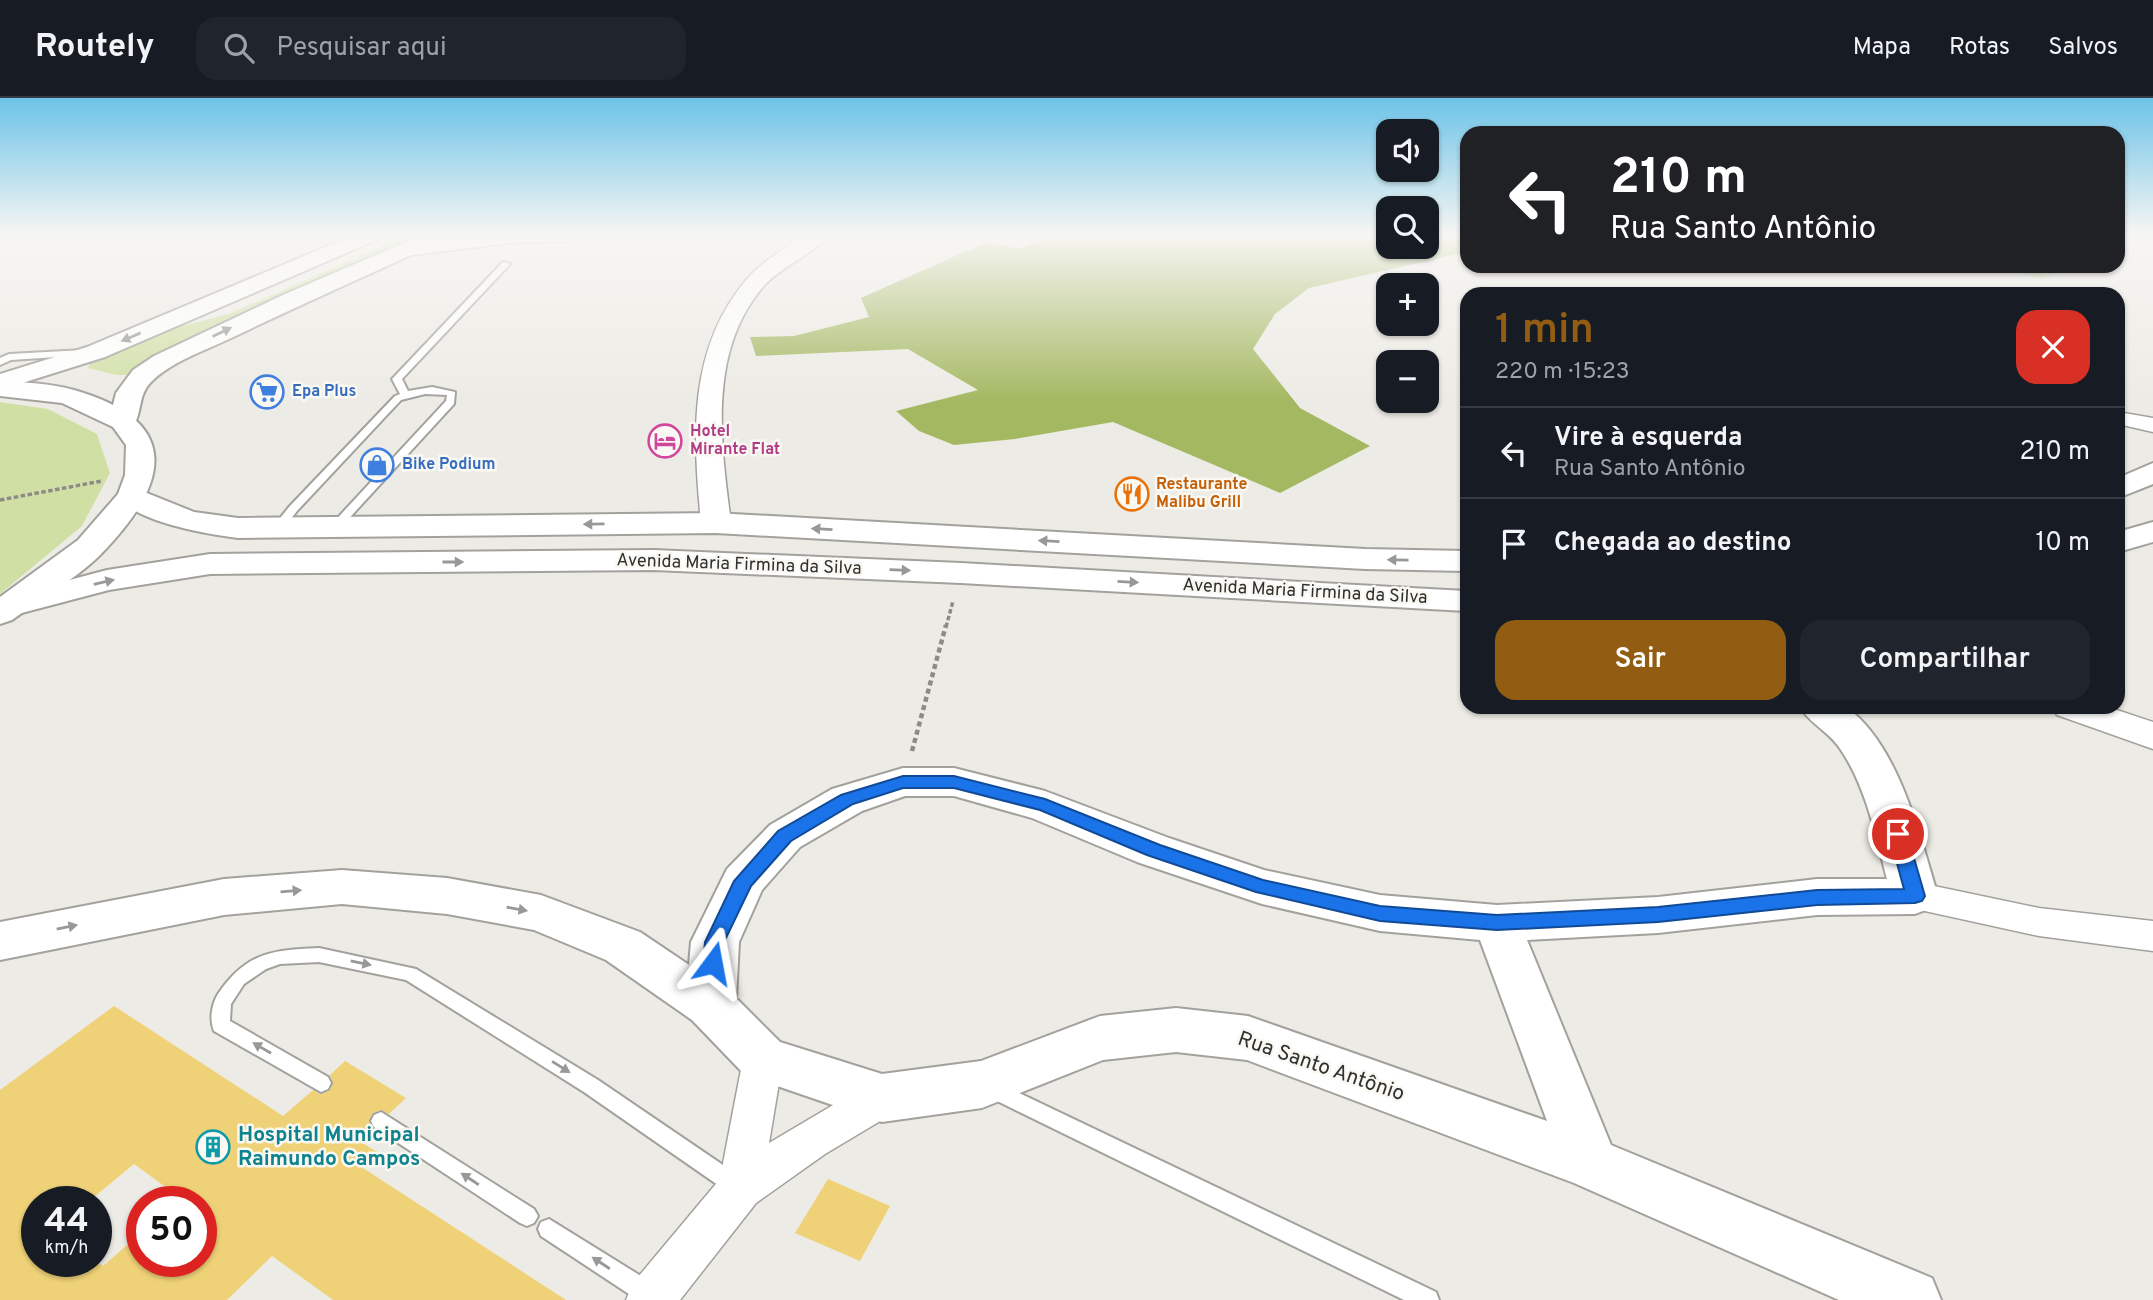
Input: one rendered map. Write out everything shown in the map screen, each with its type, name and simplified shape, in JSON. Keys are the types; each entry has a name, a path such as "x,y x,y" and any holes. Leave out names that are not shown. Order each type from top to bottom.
{"main road":[{"path":"0,382 96,352 242,290"},
{"path":"122,421 129,393 142,376 163,361 314,290"},
{"path":"0,388 68,396 122,421 139,445 136,485 90,547 7,609"},
{"name":"Avenida Maria Firmina da Silva","path":"136,485 169,515 197,524 238,528 716,523 1365,559 1460,561"},
{"path":"654,560 673,524"},
{"path":"305,562 337,525"},
{"path":"387,562 420,525"},
{"path":"2125,540 2153,532"},
{"name":"Avenida Maria Firmina da Silva","path":"7,609 107,580 165,570 210,564 305,562 654,560 961,573 1460,601"},
{"path":"710,1005 715,942 743,881 785,836 847,800 903,782 954,782 1045,806 1153,850 1262,887 1380,913 1497,923 1658,915 1817,897 1915,896 1898,834 1873,768 1842,723 1829,714"},
{"name":"Rua Santo Antônio","path":"0,941 224,897 342,887 434,895 541,913 623,946 710,1005 763,1059 882,1098 982,1084 1100,1038 1176,1030 1248,1038 1590,1163 1910,1300"},
{"path":"1497,923 1590,1163"}],"street":[{"path":"716,523 709,462 709,384 722,332 750,290"},
{"path":"2125,419 2153,425"},
{"path":"2089,714 2153,736"},
{"path":"1915,896 2039,922 2153,936"},
{"path":"740,1188 763,1059"},
{"path":"652,1298 740,1188 810,1140 882,1098"}],"lane":[{"path":"405,395 397,379 481,290"},
{"path":"3,359 96,352"},
{"path":"279,527 392,403 416,392 446,391 452,394 451,402 337,525"},
{"path":"2114,723 2153,720"},
{"path":"321,1083 221,1025 222,1003 238,979 260,964 280,957 319,955 411,974 591,1086 740,1188"},
{"path":"982,1084 1428,1300"},
{"path":"381,1121 527,1216"},
{"path":"549,1229 652,1298"}],"path":[{"path":"0,500 136,485"},
{"path":"903,782 961,573"}],"green space":[{"path":"283,290 302,290 127,375 88,368 90,363 166,330 229,314"},
{"path":"879,290 1306,290 1275,314 1253,349 1300,408 1370,446 1280,493 1113,422 1015,439 954,445 919,431 896,411 978,390 908,349 756,356 750,337 794,336 869,317 861,298"},
{"path":"0,402 48,409 97,434 110,473 82,526 0,594"}],"building":[{"name":"Hospital Municipal Raimundo Campos","path":"114,1006 283,1116 313,1090 320,1094 329,1091 333,1084 330,1075 345,1061 406,1098 389,1114 380,1110 372,1114 369,1122 372,1129 359,1141 379,1153 363,1168 566,1300 333,1300 272,1256 227,1300 0,1300 0,1090","holes":["134,1164 164,1186 217,1186 217,1277 126,1277 126,1246 112,1258 112,1277 21,1277 21,1186 107,1186"]},
{"path":"828,1179 890,1206 860,1261 795,1233"}],"place":[{"name":"Epa Plus","path":"267,392"},
{"name":"Hotel Mirante Flat","path":"665,441"},
{"name":"Bike Podium","path":"377,465"},
{"name":"Restaurante Malibu Grill","path":"1132,494"},
{"name":"Hospital Municipal Raimundo Campos","path":"213,1147"}],"route":[{"path":"713,963 715,942 743,881 785,836 847,800 903,782 954,782 1045,806 1153,850 1262,887 1380,913 1497,923 1658,915 1817,897 1915,896 1898,834"}]}
